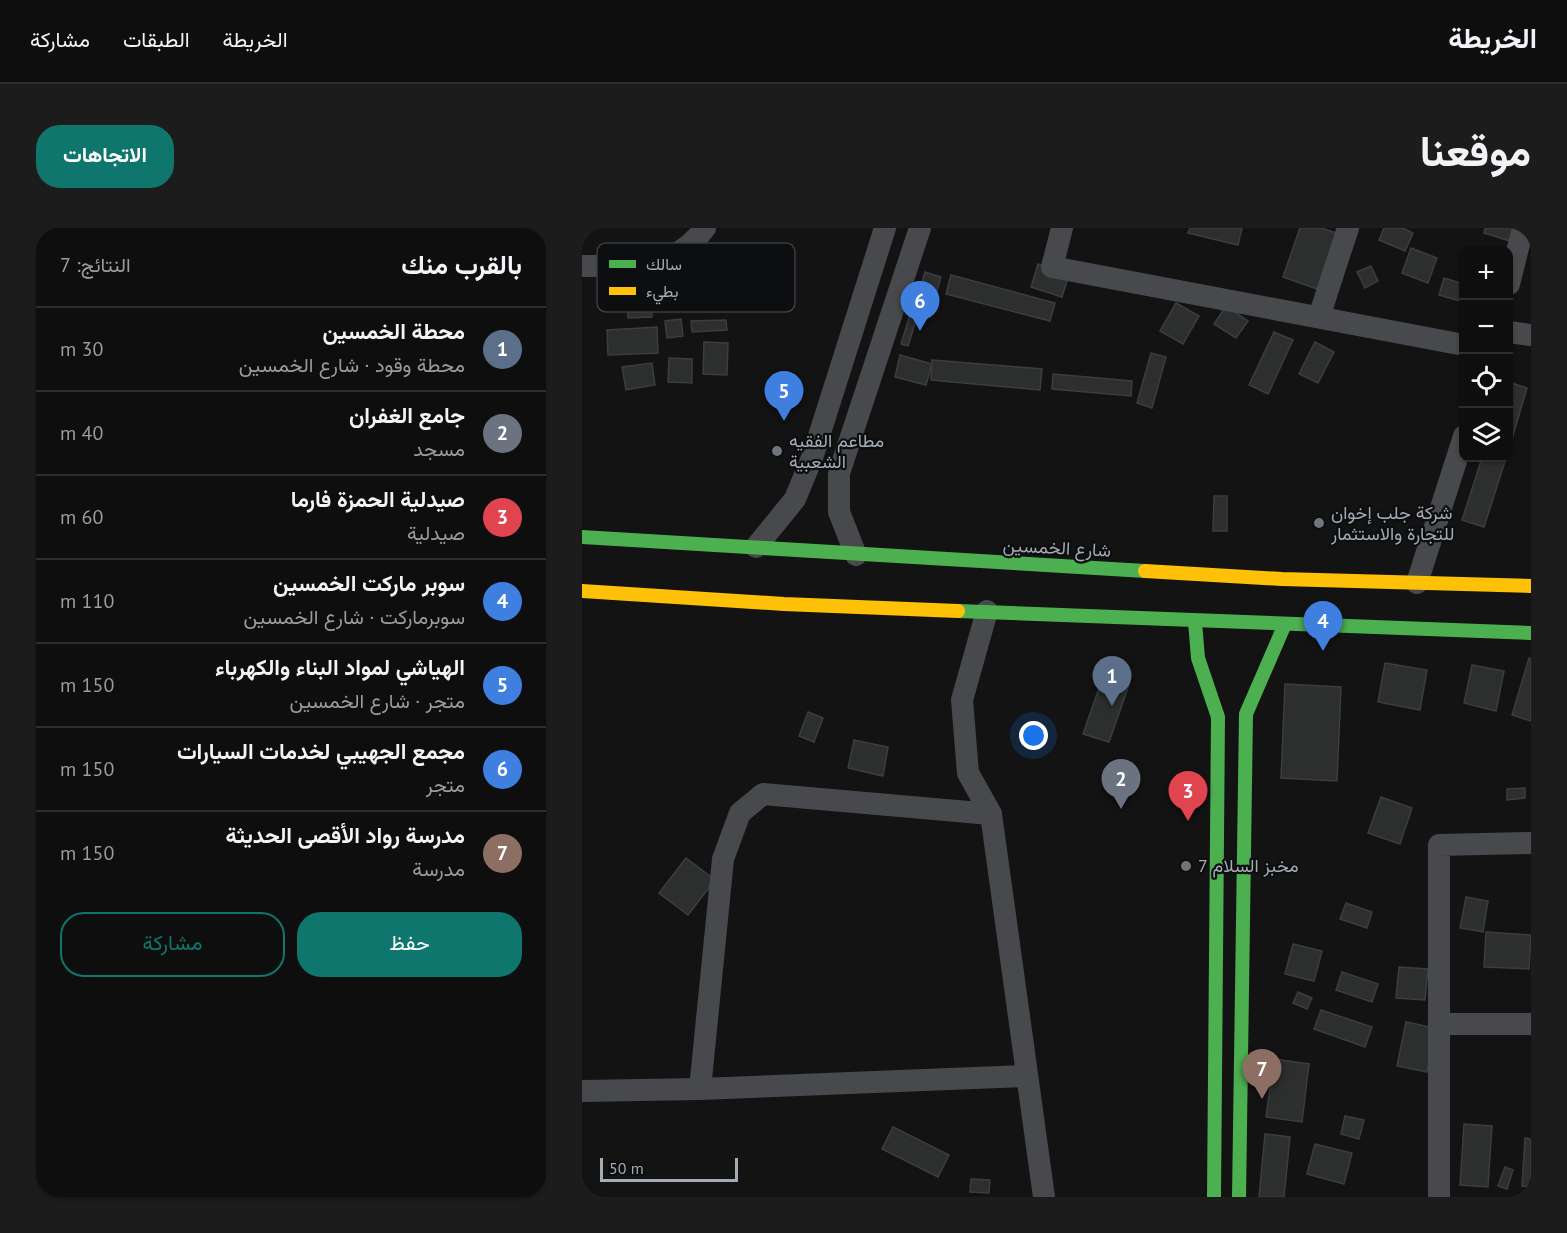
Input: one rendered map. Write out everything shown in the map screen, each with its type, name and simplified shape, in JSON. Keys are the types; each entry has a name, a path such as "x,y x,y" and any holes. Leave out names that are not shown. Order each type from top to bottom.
{"main road":[{"name":"شارع الخمسين","path":"582,537 1282,584 1531,586"},
{"path":"582,591 784,604 987,611 1195,622 1284,618 1531,633"},
{"path":"1239,1197 1246,714 1284,618"},
{"path":"1195,622 1198,658 1218,717 1214,1197"}],"street":[{"path":"692,243 705,228"},
{"path":"756,547 795,499 812,459 885,228"},
{"path":"856,555 839,512 839,473 920,228"},
{"path":"1062,228 1052,267 1459,344"},
{"path":"1318,317 1348,228"},
{"path":"1513,268 1523,228"},
{"path":"582,266 597,266"},
{"path":"1513,333 1531,335"},
{"path":"1417,584 1459,452"},
{"path":"987,611 962,700 968,773 991,814 1044,1197"},
{"path":"700,1089 723,859 740,813 763,794 991,814"},
{"path":"1439,1197 1441,1024 1439,845 1531,843"},
{"path":"1441,1024 1531,1023"},
{"path":"582,1091 700,1089 1027,1076"}],"building":[{"path":"1190,228 1242,228 1238,245 1188,233"},
{"path":"1300,228 1322,228 1336,233 1317,289 1283,277"},
{"path":"1384,228 1403,228 1413,233 1405,251 1379,240"},
{"path":"1485,228 1514,228 1510,241 1484,233"},
{"path":"1411,248 1437,258 1428,283 1402,273"},
{"path":"1038,264 1069,274 1062,297 1031,287"},
{"path":"1371,266 1378,281 1365,288 1357,272"},
{"path":"925,272 941,277 935,297 919,292"},
{"path":"951,275 1055,303 1050,321 946,294"},
{"path":"1444,278 1459,282 1459,301 1439,295"},
{"path":"916,295 923,298 908,346 901,344"},
{"path":"1176,303 1199,316 1183,344 1160,331"},
{"path":"1226,306 1248,321 1236,338 1214,324"},
{"path":"628,312 652,312 652,317 628,318"},
{"path":"681,319 683,336 667,338 665,321"},
{"path":"726,320 727,330 692,332 691,321"},
{"path":"657,327 658,353 608,355 607,330"},
{"path":"1274,332 1293,340 1268,394 1249,385"},
{"path":"704,342 728,343 727,375 703,374"},
{"path":"1315,342 1334,352 1318,383 1299,374"},
{"path":"1151,353 1166,357 1152,408 1137,403"},
{"path":"900,355 932,364 926,385 895,377"},
{"path":"669,358 692,359 692,383 668,382"},
{"path":"932,360 1042,369 1040,390 931,380"},
{"path":"652,363 655,385 626,390 622,367"},
{"path":"1053,374 1132,381 1131,396 1052,389"},
{"path":"1513,383 1527,388 1513,435"},
{"path":"1481,462 1505,462 1484,527 1462,520"},
{"path":"1214,496 1227,496 1227,531 1213,531"},
{"path":"1529,658 1531,659 1531,721 1512,715"},
{"path":"1385,663 1427,670 1420,710 1378,702"},
{"path":"1472,665 1504,671 1496,711 1464,703"},
{"path":"1104,674 1130,682 1109,742 1083,734"},
{"path":"1285,684 1341,687 1337,781 1281,778"},
{"path":"808,712 823,718 814,742 799,736"},
{"path":"854,740 888,747 883,776 848,768"},
{"path":"1525,788 1525,798 1507,800 1507,789"},
{"path":"1381,797 1412,808 1400,844 1368,833"},
{"path":"686,858 715,880 688,915 659,893"},
{"path":"1466,897 1488,901 1483,932 1460,928"},
{"path":"1346,903 1372,912 1367,928 1340,919"},
{"path":"1486,932 1531,935 1529,969 1484,967"},
{"path":"1293,944 1322,951 1314,981 1285,974"},
{"path":"1399,967 1428,969 1425,1000 1396,998"},
{"path":"1342,972 1378,984 1372,1002 1336,990"},
{"path":"1298,992 1312,998 1307,1009 1293,1003"},
{"path":"1321,1010 1372,1027 1365,1047 1314,1029"},
{"path":"1406,1022 1435,1028 1427,1072 1397,1066"},
{"path":"1274,1059 1309,1064 1302,1122 1266,1117"},
{"path":"1345,1116 1364,1120 1359,1139 1341,1134"},
{"path":"1464,1124 1492,1126 1488,1187 1460,1185"},
{"path":"893,1127 949,1155 938,1177 882,1149"},
{"path":"1265,1134 1290,1137 1284,1197 1259,1197"},
{"path":"1525,1138 1531,1139 1531,1187 1522,1186"},
{"path":"1315,1144 1352,1153 1344,1184 1307,1174"},
{"path":"1505,1167 1513,1170 1507,1189 1498,1186"},
{"path":"971,1179 990,1180 989,1193 970,1192"}],"traffic: fast":[{"path":"582,537 1145,571"},
{"path":"958,611 1531,633"},
{"path":"1195,622 1198,658 1218,717 1214,1197"},
{"path":"1239,1197 1246,714 1285,624"}],"traffic: slow":[{"path":"1145,571 1282,579 1531,586"},
{"path":"582,591 784,604 958,611"}],"place":[{"name":"مجمع الجهيبي لخدمات السيارات","path":"920,331"},
{"name":"الهياشي لمواد البناء والكهرباء","path":"784,421"},
{"name":"مطاعم الفقيه الشعبية","path":"777,451"},
{"name":"شركة جلب إخوان للتجارة والاستثمار","path":"1319,523"},
{"name":"سوبر ماركت الخمسين","path":"1323,651"},
{"name":"محطة الخمسين","path":"1112,706"},
{"name":"جامع الغفران","path":"1121,809"},
{"name":"صيدلية الحمزة فارما","path":"1188,821"},
{"name":"مخبز السلام 7","path":"1186,866"},
{"name":"مدرسة رواد الأقصى الحديثة","path":"1262,1099"}]}
